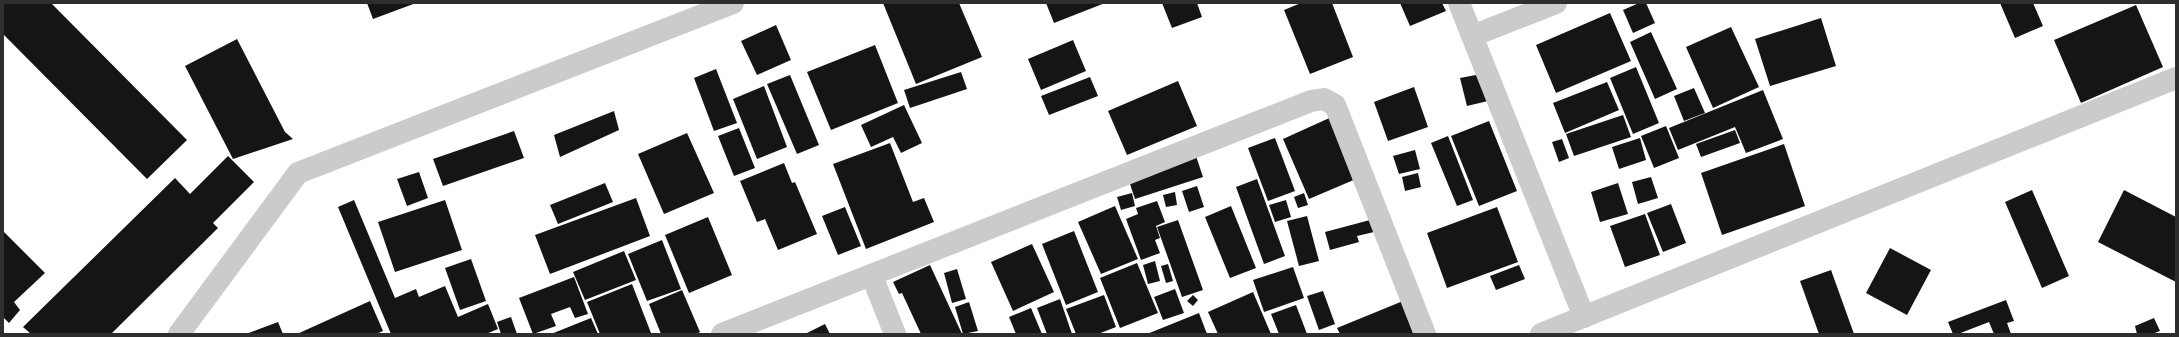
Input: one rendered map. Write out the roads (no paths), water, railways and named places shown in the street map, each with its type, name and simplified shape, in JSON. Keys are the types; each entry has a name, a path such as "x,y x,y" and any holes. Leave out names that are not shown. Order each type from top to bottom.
{"street":[{"path":"179,334 298,173 733,3"},
{"path":"1459,3 1584,317"},
{"path":"1472,36 1556,3"},
{"path":"1541,334 2176,78"},
{"path":"722,334 872,276 1311,101 1324,99 1335,105 1425,334"},
{"path":"872,276 895,334"}]}
